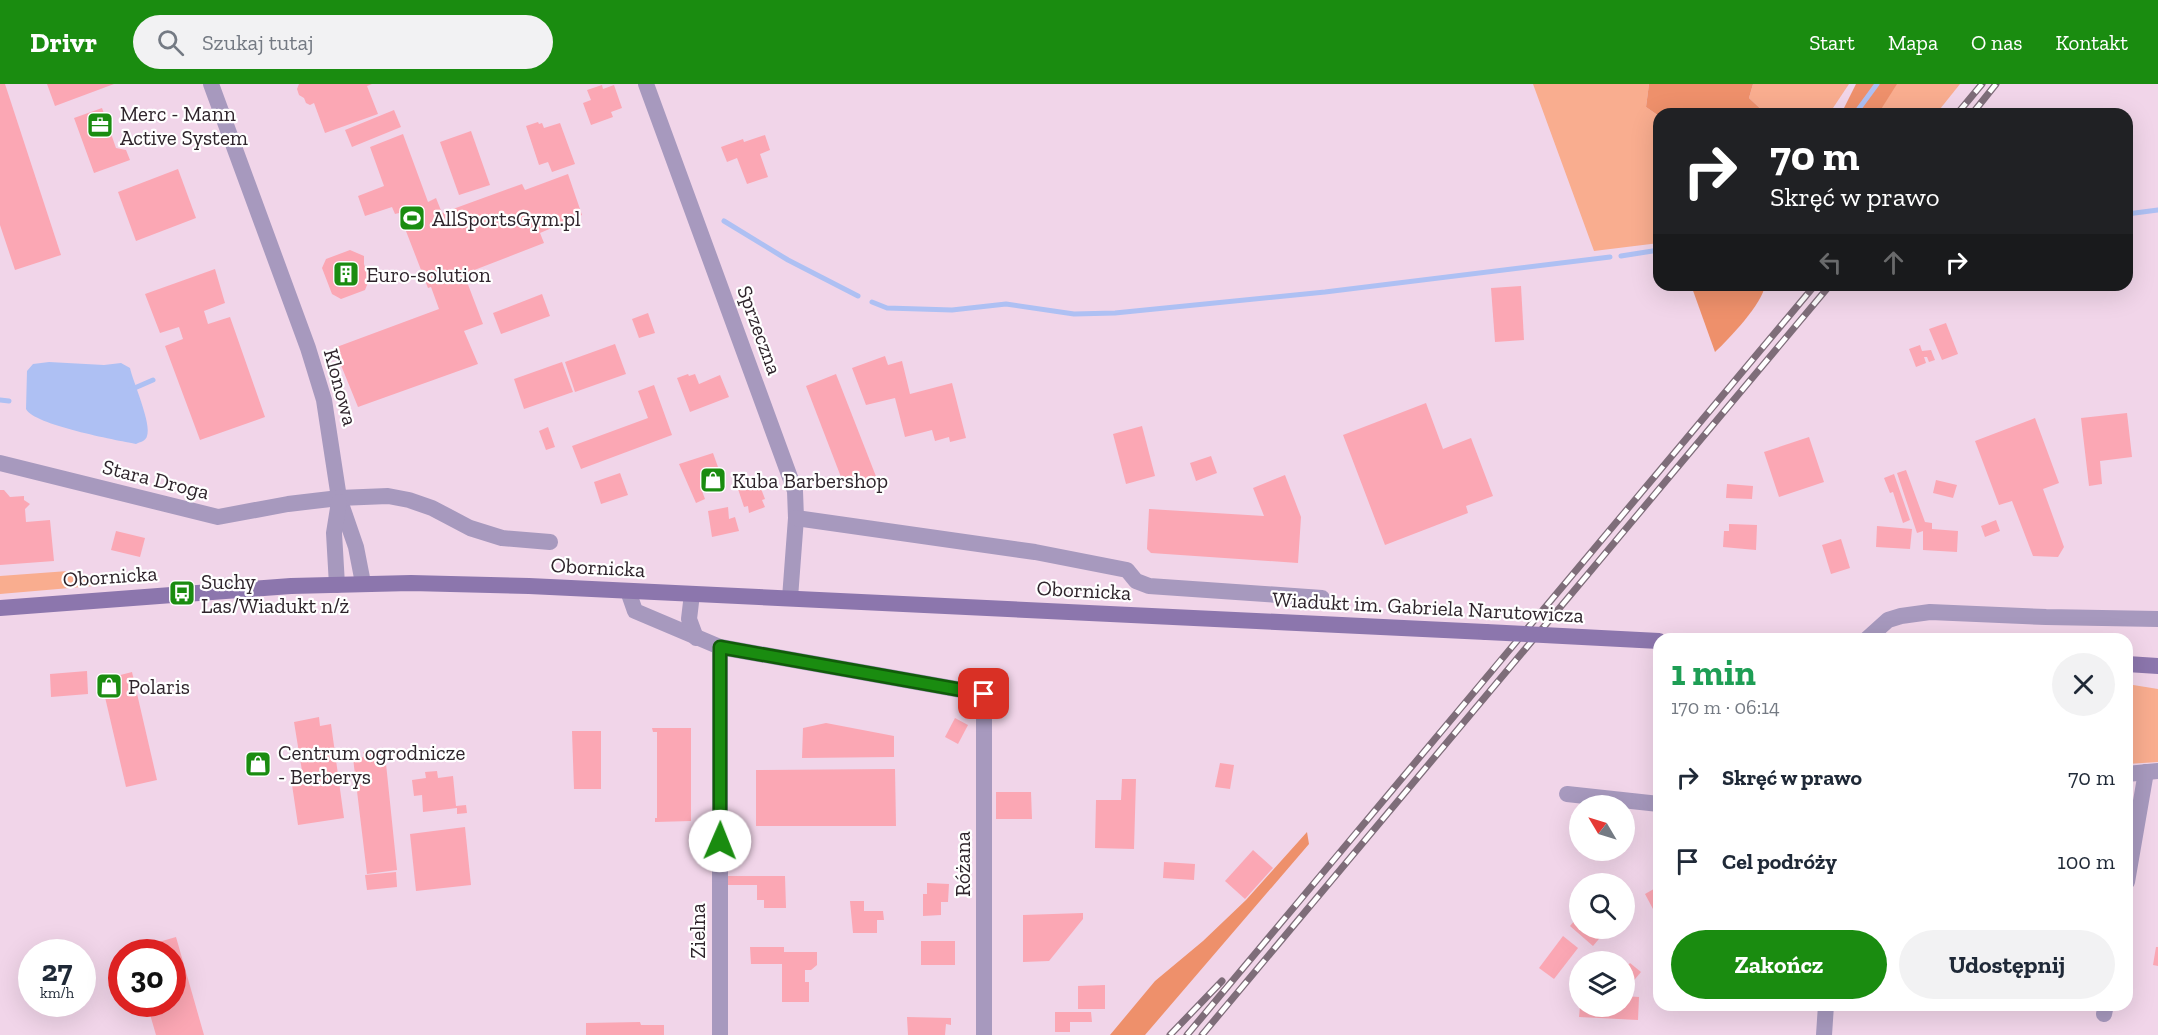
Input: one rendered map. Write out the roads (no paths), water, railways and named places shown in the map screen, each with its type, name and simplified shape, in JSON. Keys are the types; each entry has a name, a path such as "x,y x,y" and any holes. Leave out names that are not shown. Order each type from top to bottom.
{"main road":[{"name":"Obornicka","path":"0,608 280,586 363,583 529,586 1195,618"},
{"name":"Wiadukt im. Gabriela Narutowicza","path":"1195,618 1653,641"},
{"path":"2133,664 2158,666"}],"street":[{"name":"Klonowa","path":"211,84 304,337 324,400 339,498"},
{"name":"Sprzeczna","path":"646,84 795,491 796,518 790,598"},
{"name":"Stara Droga","path":"0,464 218,517 288,504 339,498"},
{"path":"339,498 376,495 409,500 432,508 470,528 502,538 550,542"},
{"path":"339,498 356,547 363,583"},
{"path":"337,585 334,533 339,498"},
{"path":"796,518 1046,554 1127,570 1136,581 1149,586 1322,598"},
{"path":"628,591 635,611 720,647"},
{"path":"692,594 689,619 696,638"},
{"path":"1874,633 1888,620 1930,612 2057,618 2158,619"},
{"name":"Różana","path":"720,647 984,694 984,1035"},
{"name":"Zielna","path":"720,647 720,1035"},
{"path":"2133,774 2152,772 2133,856"},
{"path":"1568,794 1653,803"},
{"path":"1824,1035 1826,1011"}],"water":[{"path":"49,362 104,365 121,363 130,368 147,422 148,430 145,439 136,444 112,439 59,426 32,415 26,409 27,371 33,364"}],"waterway":[{"path":"1859,108 1877,84"},
{"path":"2133,213 2158,210"},
{"path":"724,221 788,260 858,296"},
{"path":"1621,256 1653,251"},
{"path":"872,302 887,308 952,310 1006,304 1074,314 1115,313 1325,292 1610,257"},
{"path":"130,390 153,380"},
{"path":"0,400 9,401"}],"railway":[{"path":"1962,108 1982,84"},
{"path":"1977,108 1996,84"},
{"path":"1187,1035 1810,291"},
{"path":"1202,1035 1825,291"},
{"path":"1170,1035 1222,981"}],"place":[{"name":"Merc - Mann Active System","path":"100,125"},
{"name":"AllSportsGym.pl","path":"412,218"},
{"name":"Euro-solution","path":"346,274"},
{"name":"Kuba Barbershop","path":"713,480"},
{"name":"Suchy Las/Wiadukt n/ż","path":"182,593"},
{"name":"Polaris","path":"109,686"},
{"name":"Centrum ogrodnicze - Berberys","path":"258,764"}]}
